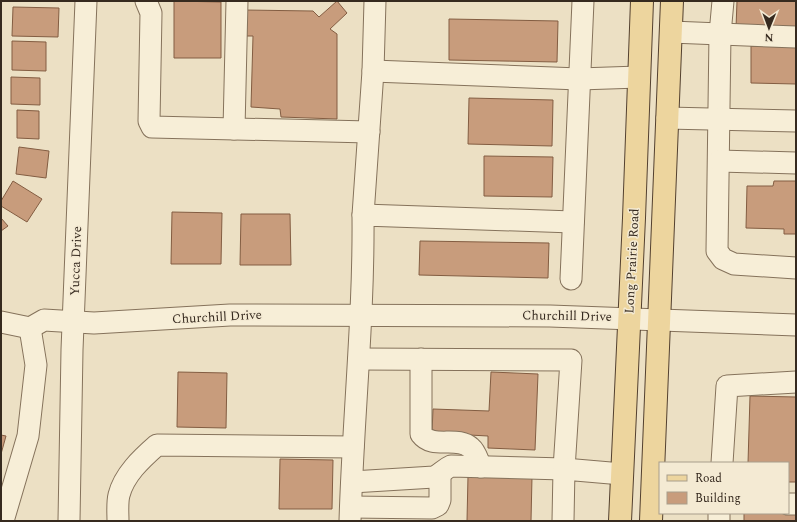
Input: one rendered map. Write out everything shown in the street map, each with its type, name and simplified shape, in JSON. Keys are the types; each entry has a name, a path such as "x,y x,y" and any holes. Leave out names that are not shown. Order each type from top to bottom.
{"main road":[{"name":"Long Prairie Road","path":"620,521 642,1"},
{"path":"651,521 656,498 660,319 672,1"}],"street":[{"name":"Yucca Drive","path":"69,521 73,323 86,1"},
{"path":"146,1 151,13 149,121 152,127 369,132"},
{"path":"234,129 237,1"},
{"path":"375,1 373,70 363,215 362,315 350,514 432,508 438,505 440,500 440,474"},
{"path":"571,279 583,1"},
{"path":"723,1 720,34 717,252 723,259 734,264 796,268"},
{"path":"671,32 796,37"},
{"path":"373,70 579,78 639,77"},
{"path":"667,118 796,121"},
{"path":"718,161 796,163"},
{"path":"363,215 573,222"},
{"name":"Churchill Drive","path":"30,328 44,320 73,323 140,322 230,315 629,318 796,325"},
{"path":"1,322 30,328 36,365 28,436 3,521"},
{"path":"359,359 571,360 564,469 563,521"},
{"path":"421,359 421,434 425,439 432,442 466,444 472,449 481,467"},
{"path":"722,462 727,386 796,382"},
{"path":"118,521 119,496 126,478 145,456 157,445 353,447"},
{"path":"352,482 434,477 440,474 445,468 451,466 564,469 622,474"}],"building":[{"path":"174,1 221,2 221,58 174,58"},
{"path":"337,1 347,13 330,29 337,34 337,119 281,117 280,109 251,107 253,36 244,36 244,10 313,11 319,17"},
{"path":"737,1 796,1 796,29 736,28"},
{"path":"13,7 59,8 58,37 12,36"},
{"path":"449,19 558,21 557,62 449,60"},
{"path":"12,41 46,42 46,71 12,70"},
{"path":"751,46 796,47 796,84 751,83"},
{"path":"11,77 40,78 40,105 11,104"},
{"path":"469,98 553,100 552,146 468,144"},
{"path":"17,110 39,111 39,139 17,138"},
{"path":"19,147 49,151 46,178 16,174"},
{"path":"484,156 553,157 552,197 484,196"},
{"path":"13,181 42,199 27,222 1,206 1,201"},
{"path":"774,181 796,181 796,234 784,234 784,229 746,228 747,186 773,186"},
{"path":"172,212 222,213 221,264 171,264"},
{"path":"241,214 290,214 291,265 240,265"},
{"path":"1,218 8,226 1,231"},
{"path":"420,241 549,243 548,278 419,275"},
{"path":"178,372 227,373 226,428 177,427"},
{"path":"491,372 538,374 535,450 488,448 488,436 432,433 433,409 489,411"},
{"path":"750,396 796,397 796,482 789,482 789,462 748,462"},
{"path":"1,435 6,436 1,454"},
{"path":"280,459 333,460 332,509 279,509"},
{"path":"468,476 532,477 531,521 467,521"},
{"path":"796,509 796,521 744,521 744,514 789,514 789,512"}]}
